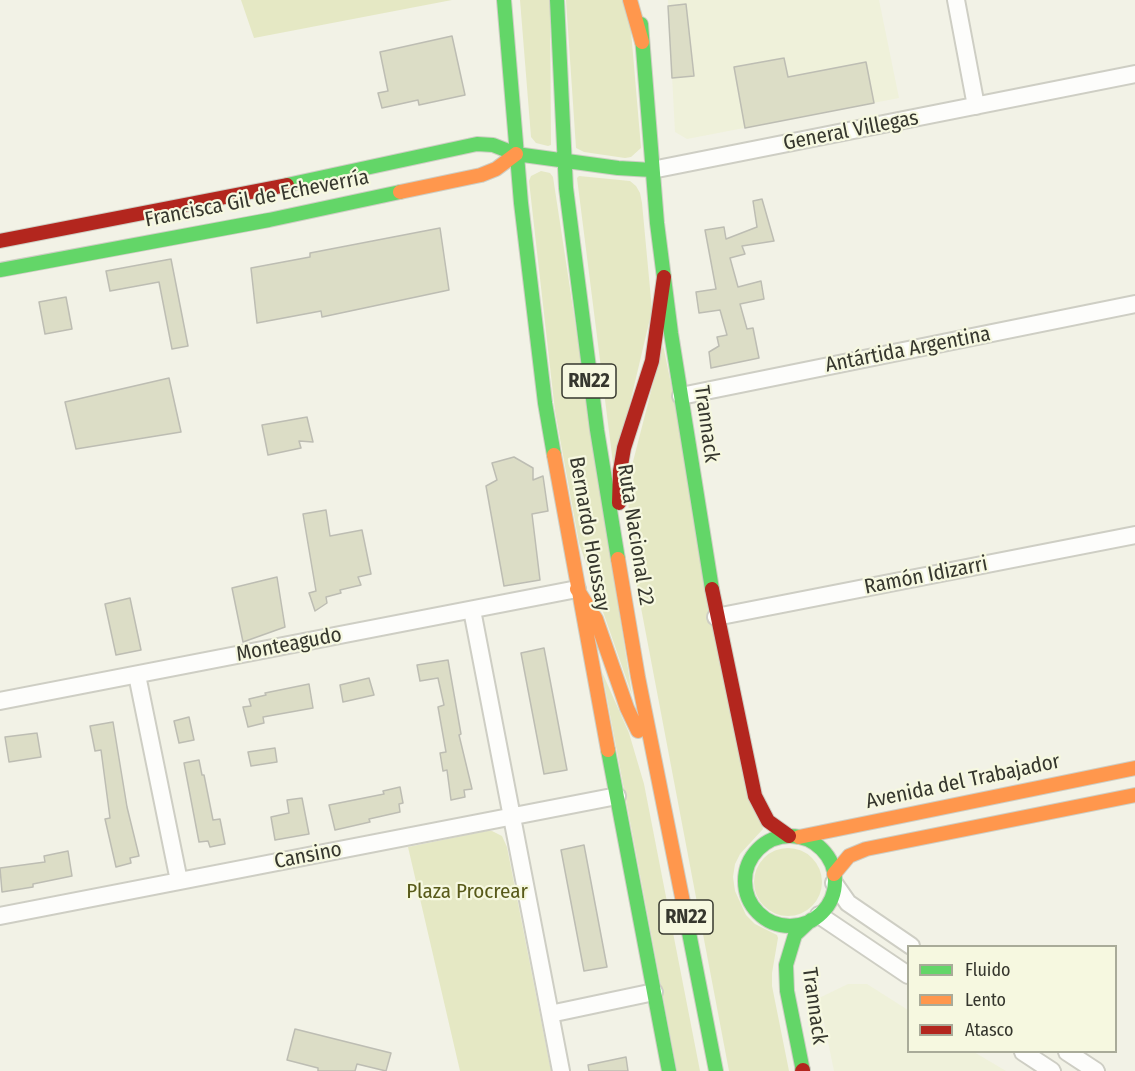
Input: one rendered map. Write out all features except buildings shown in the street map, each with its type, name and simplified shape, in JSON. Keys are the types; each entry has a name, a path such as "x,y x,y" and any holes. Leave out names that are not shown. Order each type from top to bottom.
{"street":[{"name":"Bernardo Houssay","path":"504,0 516,154 543,393 577,589 669,1071"},
{"name":"Ruta Nacional 22","path":"557,0 566,188 586,360 624,599 716,1071"},
{"path":"630,0 642,42"},
{"name":"Trannack","path":"640,0 652,170 664,277 697,508 716,617 755,796 768,821 818,846 831,864 834,879 830,901 795,935 786,965 787,991 803,1071"},
{"path":"956,0 976,106"},
{"name":"General Villegas","path":"565,161 652,170 1135,74"},
{"name":"Francisca Gil de Echeverría","path":"0,270 266,205 477,144 493,145 516,154 565,161"},
{"name":"Francisca Gil de Echeverría","path":"0,241 480,175 496,169 516,154"},
{"path":"624,599 619,513 620,471 629,430 652,361 664,277"},
{"name":"Antártida Argentina","path":"681,396 1135,304"},
{"name":"Ramón Idizarri","path":"716,617 1135,535"},
{"path":"577,589 596,620 631,719 656,762"},
{"name":"Monteagudo","path":"0,701 577,589"},
{"path":"472,610 561,1071"},
{"path":"136,675 179,881"},
{"name":"Avenida del Trabajador","path":"794,836 1135,768"},
{"path":"910,945 848,903 834,879 849,856 866,849 1135,795"},
{"name":"Cansino","path":"0,916 616,796"},
{"path":"794,836 776,838 765,843 748,863 745,875 746,888 749,900 756,911 766,919 791,926 815,917 907,974"},
{"path":"550,1014 654,992"},
{"path":"1025,1053 1052,1071"},
{"path":"1069,1053 1096,1071"}],"shaded area":[{"path":"668,0 879,0 899,98 687,139 675,132"},
{"path":"848,984 867,984 907,1009 907,1053 976,1053 1006,1071 834,1071 819,998"}],"green space":[{"path":"241,0 452,0 254,38"},
{"path":"520,0 550,0 551,145 548,146 536,143 531,137"},
{"path":"566,0 624,0 630,19 641,148 631,157 584,152 576,148"},
{"path":"541,171 550,173 553,177 632,695 579,543 555,411 529,181 531,176"},
{"path":"579,176 630,181 640,193 642,203 652,310 614,471 577,178"},
{"path":"663,345 763,829 740,854 735,864 733,877 735,891 746,915 755,924 777,935 778,938 772,986 789,1071 729,1071 638,592 629,529 628,481"},
{"path":"602,672 629,733 644,784 700,1071 677,1071"},
{"name":"Plaza Procrear","path":"486,831 502,836 507,847 551,1071 460,1071 408,847"},
{"path":"781,848 795,848 807,853 817,863 822,882 817,901 807,911 795,916 781,916 769,911 759,901 754,889 754,875 759,863 769,853"}],"traffic: fast":[{"path":"504,0 521,203 545,403 554,455"},
{"path":"557,0 566,188 597,430 618,559"},
{"path":"641,24 657,223 671,333 712,589"},
{"path":"287,185 477,144 493,145 516,154 618,168 652,170"},
{"path":"0,270 269,220 400,192"},
{"path":"608,750 669,1071"},
{"path":"790,836 807,840 822,849 831,864 835,881 831,898 822,913 807,922 790,926 773,922 758,913 749,898 745,881 749,864 758,849 773,840 790,836"},
{"path":"685,912 716,1071"},
{"path":"803,1071 787,991 786,965 795,935 811,920"}],"traffic: slow":[{"path":"630,0 642,42"},
{"path":"400,192 481,175 496,169 516,154"},
{"path":"554,455 608,750"},
{"path":"618,559 638,677 685,912"},
{"path":"577,589 596,619 627,708 638,731"},
{"path":"799,837 1135,768"},
{"path":"834,874 849,856 866,849 1135,795"}],"traffic: jam":[{"path":"0,241 287,185"},
{"path":"619,503 620,471 624,448 652,361 664,277"},
{"path":"712,589 755,796 768,821 789,836"}]}
